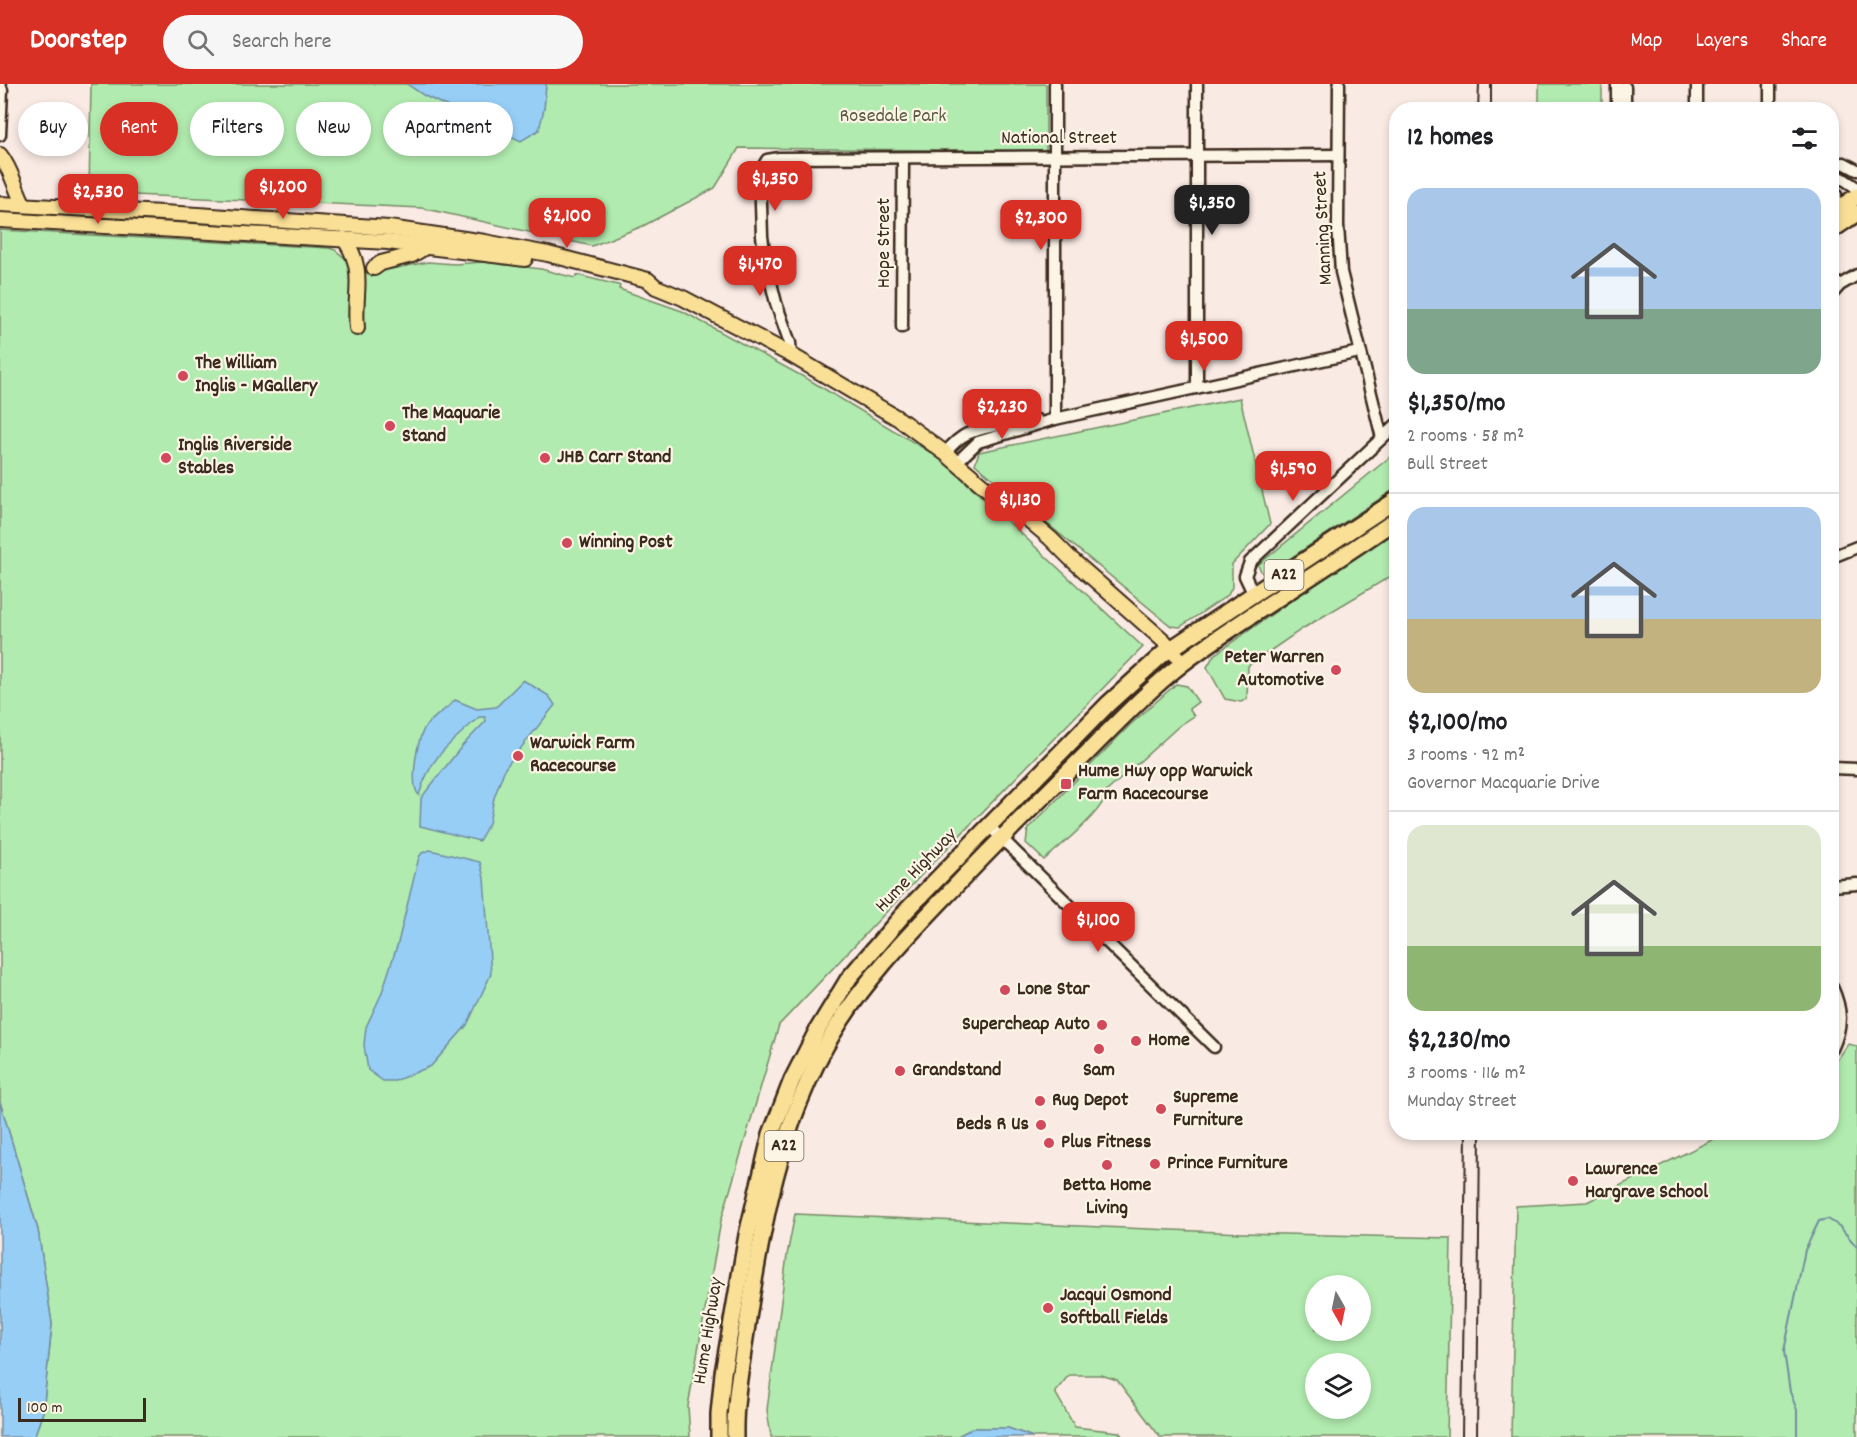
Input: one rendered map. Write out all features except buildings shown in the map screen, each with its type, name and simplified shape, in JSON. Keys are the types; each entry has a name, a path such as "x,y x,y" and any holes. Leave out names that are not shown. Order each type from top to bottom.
{"highway":[{"path":"1839,208 1857,196"},
{"path":"1839,225 1857,213"},
{"name":"Hume Highway","path":"735,1437 735,1406 755,1236 771,1134 792,1080 836,999 886,933 1108,704 1170,648 1389,505"},
{"name":"Hume Highway","path":"719,1437 723,1372 755,1236 790,1125 805,1088 831,1036 873,974 1001,838 1141,699 1183,663 1389,525"}],"main road":[{"path":"0,155 8,165 24,205"},
{"path":"0,204 389,228 548,254 648,280 656,287"},
{"path":"0,220 344,239 427,246 565,265 656,287 683,298 791,355 948,449 1000,500 1011,505 1050,538 1170,648 1183,663"},
{"path":"344,239 352,254 358,274 359,285 355,315 357,328"},
{"path":"374,267 412,255 427,246"}],"street":[{"path":"1055,84 1055,419"},
{"path":"1197,84 1197,388"},
{"name":"Manning Street","path":"1339,84 1338,225 1341,272 1382,438"},
{"path":"1617,84 1617,102"},
{"path":"1625,84 1625,102"},
{"path":"1697,84 1697,102"},
{"path":"1770,84 1770,102"},
{"path":"0,85 2,90 0,135"},
{"name":"National Street","path":"791,355 790,343 776,303 765,258 760,172 767,160 779,158 1338,155"},
{"name":"Hope Street","path":"902,327 903,158"},
{"path":"1839,164 1844,163 1857,170"},
{"path":"1839,178 1857,188"},
{"path":"1839,286 1857,275"},
{"path":"960,459 978,442 1055,419 1359,352"},
{"path":"948,449 967,434 1019,422 1055,419"},
{"path":"1254,595 1245,576 1250,562 1389,432"},
{"path":"1839,554 1857,547"},
{"path":"1839,768 1857,769"},
{"path":"989,826 1214,1047"},
{"path":"1839,885 1857,884"},
{"path":"1839,1009 1841,1015 1839,1032"}],"green space":[{"name":"Rosedale Park","path":"91,84 407,84 425,96 480,102 383,102 383,156 513,156 513,106 544,109 546,84 1046,84 1046,151 739,148 715,188 643,226 592,246 422,208 89,193"},
{"path":"1539,84 1602,84 1602,102 1539,102"},
{"name":"Warwick Farm Racecourse","path":"0,230 329,248 347,257 351,266 384,271 389,266 391,269 428,262 454,264 484,262 541,269 575,278 577,275 618,285 619,289 682,311 811,381 940,458 1143,647 779,1025 721,1221 688,1406 690,1437 34,1437 43,1412 52,1324 38,1230 0,1102"},
{"path":"1240,398 1270,524 1232,564 1232,587 1228,595 1180,627 1171,626 975,464 979,452"},
{"path":"1389,458 1389,493 1271,571 1262,573 1258,565"},
{"path":"1389,536 1389,577 1302,629 1248,666 1247,699 1241,702 1225,699 1207,667 1214,655"},
{"path":"1176,684 1187,686 1198,702 1189,709 1194,716 1179,726 1107,791 1099,808 1090,818 1044,860 1026,843 1028,829 1130,725"},
{"path":"1848,1044 1857,1046 1857,1437 1511,1437 1516,1206 1587,1202 1712,1140 1839,1140 1839,1058"},
{"name":"Jacqui Osmond Softball Fields","path":"795,1214 1242,1233 1451,1238 1447,1437 1160,1437 1117,1380 1101,1375 1069,1375 1055,1392 1075,1427 1119,1432 1123,1437 1033,1437 1008,1428 973,1428 956,1437 771,1437 767,1410 787,1255"}],"water":[{"path":"407,84 546,84 539,130 521,141 513,137 513,102 438,102"},
{"path":"523,680 549,696 555,705 505,768 494,798 489,823 479,841 420,826 421,798 462,746 486,721 485,717 479,717 450,743 429,770 419,795 415,782 415,761 426,726 455,700 477,709 496,707"},
{"path":"430,850 480,862 484,878 491,974 467,1025 431,1066 395,1081 383,1081 368,1070 364,1045 366,1027 381,995 398,943 419,857"},
{"path":"0,1102 38,1230 52,1324 43,1412 34,1437 0,1437"},
{"path":"973,1428 1008,1428 1033,1437 956,1437"}],"waterway":[{"path":"1797,1437 1797,1410 1790,1392 1784,1351 1805,1250 1819,1221 1828,1219 1839,1226 1857,1247"}],"railway":[{"path":"1478,102 1479,84"},
{"path":"1491,84 1491,102"},
{"path":"1462,1437 1466,1140"},
{"path":"1477,1437 1480,1140"}],"place":[{"name":"The William Inglis - MGallery","path":"183,376"},
{"name":"The Maquarie Stand","path":"390,426"},
{"name":"Inglis Riverside Stables","path":"166,458"},
{"name":"JHB Carr Stand","path":"545,458"},
{"name":"Winning Post","path":"567,543"},
{"name":"Peter Warren Automotive","path":"1336,670"},
{"name":"Warwick Farm Racecourse","path":"518,756"},
{"name":"Hume Hwy opp Warwick Farm Racecourse","path":"1066,784"},
{"name":"Lone Star","path":"1005,990"},
{"name":"Supercheap Auto","path":"1102,1025"},
{"name":"Home","path":"1136,1041"},
{"name":"Sam","path":"1099,1049"},
{"name":"Grandstand","path":"900,1071"},
{"name":"Rug Depot","path":"1040,1101"},
{"name":"Supreme Furniture","path":"1161,1109"},
{"name":"Beds R Us","path":"1041,1125"},
{"name":"Plus Fitness","path":"1049,1143"},
{"name":"Prince Furniture","path":"1155,1164"},
{"name":"Betta Home Living","path":"1107,1165"},
{"name":"Lawrence Hargrave School","path":"1573,1181"},
{"name":"Jacqui Osmond Softball Fields","path":"1048,1308"}]}
